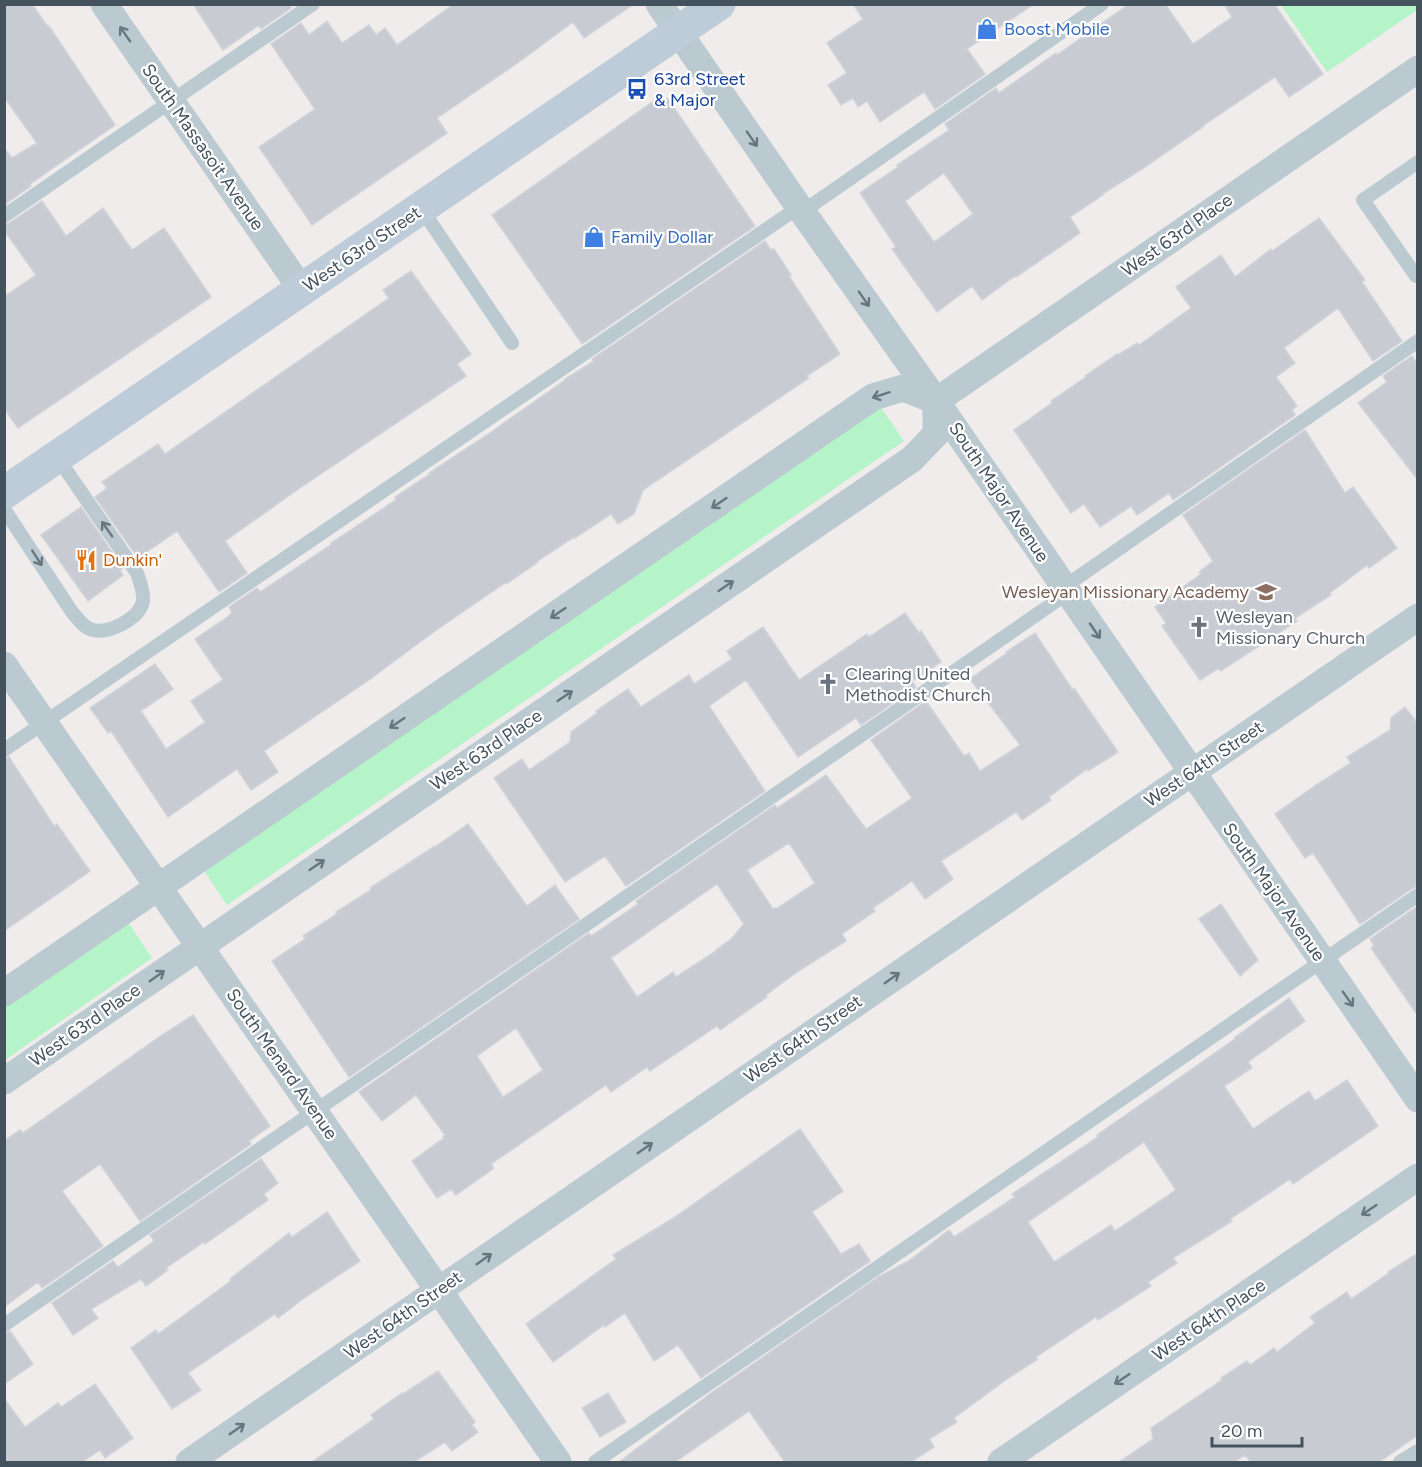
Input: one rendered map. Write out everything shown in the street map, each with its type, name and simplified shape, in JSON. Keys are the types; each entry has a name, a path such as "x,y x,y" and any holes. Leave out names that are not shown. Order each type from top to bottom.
{"main road":[{"name":"West 63rd Street","path":"4,493 719,4"}],"street":[{"name":"South Massasoit Avenue","path":"104,4 302,290"},
{"name":"South Major Avenue","path":"659,4 1418,1099"},
{"name":"West 63rd Place","path":"4,1080 912,459 936,434 936,401 1418,69"},
{"path":"4,993 873,397 903,388 936,401"},
{"name":"West 64th Street","path":"189,1462 1418,617"},
{"name":"South Menard Avenue","path":"4,665 558,1462"},
{"name":"West 64th Place","path":"1001,1462 1418,1177"}],"lane":[{"path":"4,216 313,4"},
{"path":"4,750 1102,4"},
{"path":"1418,162 1363,200 1416,276 1418,275"},
{"path":"421,208 512,343"},
{"path":"4,1325 315,1112 1066,590 1418,341"},
{"path":"4,509 82,624 93,630 108,630 121,625 135,615 143,602 142,587 137,573 57,457"},
{"path":"595,1462 1418,895"},
{"path":"1400,1462 1418,1450"}],"green space":[{"path":"1417,4 1417,10 1327,72 1281,5"},
{"path":"879,405 904,441 227,905 202,868"},
{"path":"128,922 152,958 5,1060 5,1006"}],"building":[{"path":"4,4 32,4 115,125 30,184 31,186 4,205 4,148 12,158 37,143 4,97"},
{"path":"193,4 290,4 291,8 261,29 259,25 223,50"},
{"path":"454,4 634,4 584,38 573,22 437,118 447,133 312,225 259,147 315,109 271,44 301,23 309,35 327,21 342,43 369,25 376,35 385,28 397,45"},
{"path":"853,4 1034,4 967,49 985,74 935,109 924,92 880,122 867,101 858,107 853,98 841,105 828,85 847,73 827,43 863,19"},
{"path":"1129,4 1165,4 1193,44 1232,17 1224,4 1274,4 1323,74 1289,97 1275,77 1070,217 1080,233 982,300 972,286 937,312 892,249 896,247 860,193 949,130 945,124 996,88 999,93 1056,53 1057,55","holes":["944,173 973,214 934,242 905,201"]},
{"name":"Family Dollar","path":"658,98 668,99 755,226 582,344 492,215"},
{"path":"42,201 66,236 103,208 132,250 164,228 211,297 18,428 4,408 4,297 36,275 4,230 4,225"},
{"path":"1319,218 1365,280 1362,282 1402,341 1373,361 1338,308 1284,348 1295,363 1276,377 1297,406 1292,410 1295,415 1173,500 1169,493 1137,515 1131,506 1100,527 1084,504 1071,513 1014,430 1085,376 1117,354 1137,343 1139,345 1191,308 1176,287 1221,255 1235,277 1271,249 1272,251"},
{"path":"765,241 771,250 774,249 840,354 807,376 809,378 643,490 634,514 618,524 611,514 574,537 264,751 278,772 251,790 237,769 168,817 111,731 108,733 90,708 155,664 173,689 141,711 166,749 205,722 191,701 223,680 195,639 229,616 232,613 229,607 257,588 260,592 332,544 396,500 395,497 429,473"},
{"path":"411,271 471,354 457,364 466,376 225,541 247,573 219,592 177,531 138,558 95,497 107,488 102,482 158,444 165,454 389,298 383,290"},
{"path":"1412,356 1418,365 1418,480 1358,403 1387,382 1383,376"},
{"path":"1305,430 1345,493 1353,487 1397,548 1369,568 1367,565 1330,593 1331,595 1295,618 1297,621 1221,671 1219,668 1200,680 1162,626 1166,623 1155,607 1201,574 1199,572 1213,561 1183,515"},
{"name":"Dunkin'","path":"81,507 123,568 120,571 123,575 88,601 41,535"},
{"path":"905,613 919,633 921,631 941,662 912,681 916,687 861,725 856,718 798,757 746,680 709,706 765,791 626,886 605,856 565,882 494,778 522,759 529,770 570,742 571,732 628,689 641,707 689,675 694,684 732,659 727,651 763,627 799,680 867,634 869,637"},
{"path":"1035,633 1118,752 1088,771 1087,769 1049,797 1051,800 1022,820 1016,812 941,861 953,879 925,899 912,881 873,908 875,911 842,934 846,941 797,972 766,995 767,997 720,1030 717,1026 650,1071 647,1067 611,1092 606,1085 491,1164 494,1168 456,1195 451,1189 437,1198 412,1161 445,1135 416,1095 382,1121 359,1092 589,933 591,936 638,904 636,901 775,805 777,808 826,775 866,829 912,798 871,740 926,701 964,756 969,753 980,771 1020,745 970,679","holes":["789,843 815,883 773,909 747,870","717,884 744,924 716,951 676,977 673,972 637,997 611,958","516,1028 543,1070 503,1097 477,1056"]},
{"path":"1405,707 1418,724 1418,886 1360,924 1313,853 1305,858 1275,814 1351,763 1347,757 1390,730 1391,718"},
{"path":"9,757 54,826 57,824 90,871 4,931 4,759"},
{"path":"468,824 527,906 555,885 579,919 349,1077 272,961 305,939 303,936 337,914 336,912 371,890 370,888"},
{"path":"1221,904 1258,960 1240,976 1199,919"},
{"path":"1418,906 1418,1016 1371,948 1374,946 1370,939"},
{"path":"1289,998 1305,1021 1248,1062 1252,1068 1224,1086 1253,1129 1309,1091 1315,1101 1347,1080 1378,1126 1293,1184 1290,1179 1230,1219 1232,1221 1173,1258 1177,1263 1148,1282 1151,1286 1098,1320 1096,1317 1036,1357 1038,1359 954,1418 957,1422 929,1439 934,1447 911,1462 785,1462 749,1411 675,1462 619,1462 711,1393 880,1276 910,1260 949,1230 954,1237 1015,1197 1012,1194 1098,1137 1097,1135","holes":["1144,1142 1176,1190 1115,1231 1111,1225 1054,1262 1028,1222"]},
{"path":"193,1015 270,1126 249,1141 251,1144 140,1221 100,1164 62,1191 103,1246 42,1288 38,1282 4,1307 4,1141 20,1130 23,1133"},
{"path":"800,1129 843,1191 812,1212 841,1254 859,1244 870,1261 701,1378 678,1345 654,1361 625,1313 605,1327 604,1325 553,1362 526,1324 616,1259 613,1255 675,1217"},
{"path":"261,1159 278,1183 264,1194 268,1200 166,1268 168,1270 146,1286 141,1279 91,1309 98,1318 73,1335 52,1303 113,1261 118,1267 154,1241 150,1235"},
{"path":"327,1212 360,1261 278,1318 275,1314 188,1373 201,1390 172,1409 131,1348 156,1330 158,1334 231,1281 230,1279 289,1233 292,1237"},
{"path":"1418,1253 1418,1435 1379,1462 1251,1462 1245,1455 1234,1462 1119,1462 1153,1439 1151,1428 1222,1380 1221,1378 1247,1361 1250,1365 1274,1348 1277,1352 1315,1323 1310,1317 1347,1292 1351,1299"},
{"path":"10,1331 33,1364 4,1384 4,1334"},
{"path":"438,1371 475,1422 472,1425 478,1432 452,1451 445,1442 414,1462 312,1462 374,1419 371,1415"},
{"path":"95,1384 133,1438 105,1458 100,1450 82,1462 4,1462 4,1398 25,1427 58,1403 61,1407"},
{"path":"608,1393 626,1422 600,1437 582,1408"}],"place":[{"name":"Boost Mobile","path":"987,29"},
{"name":"63rd Street & Major","path":"637,89"},
{"name":"Family Dollar","path":"594,237"},
{"name":"Dunkin'","path":"86,560"},
{"name":"Wesleyan Missionary Academy","path":"1266,592"},
{"name":"Wesleyan Missionary Church","path":"1199,627"},
{"name":"Clearing United Methodist Church","path":"828,684"}]}
